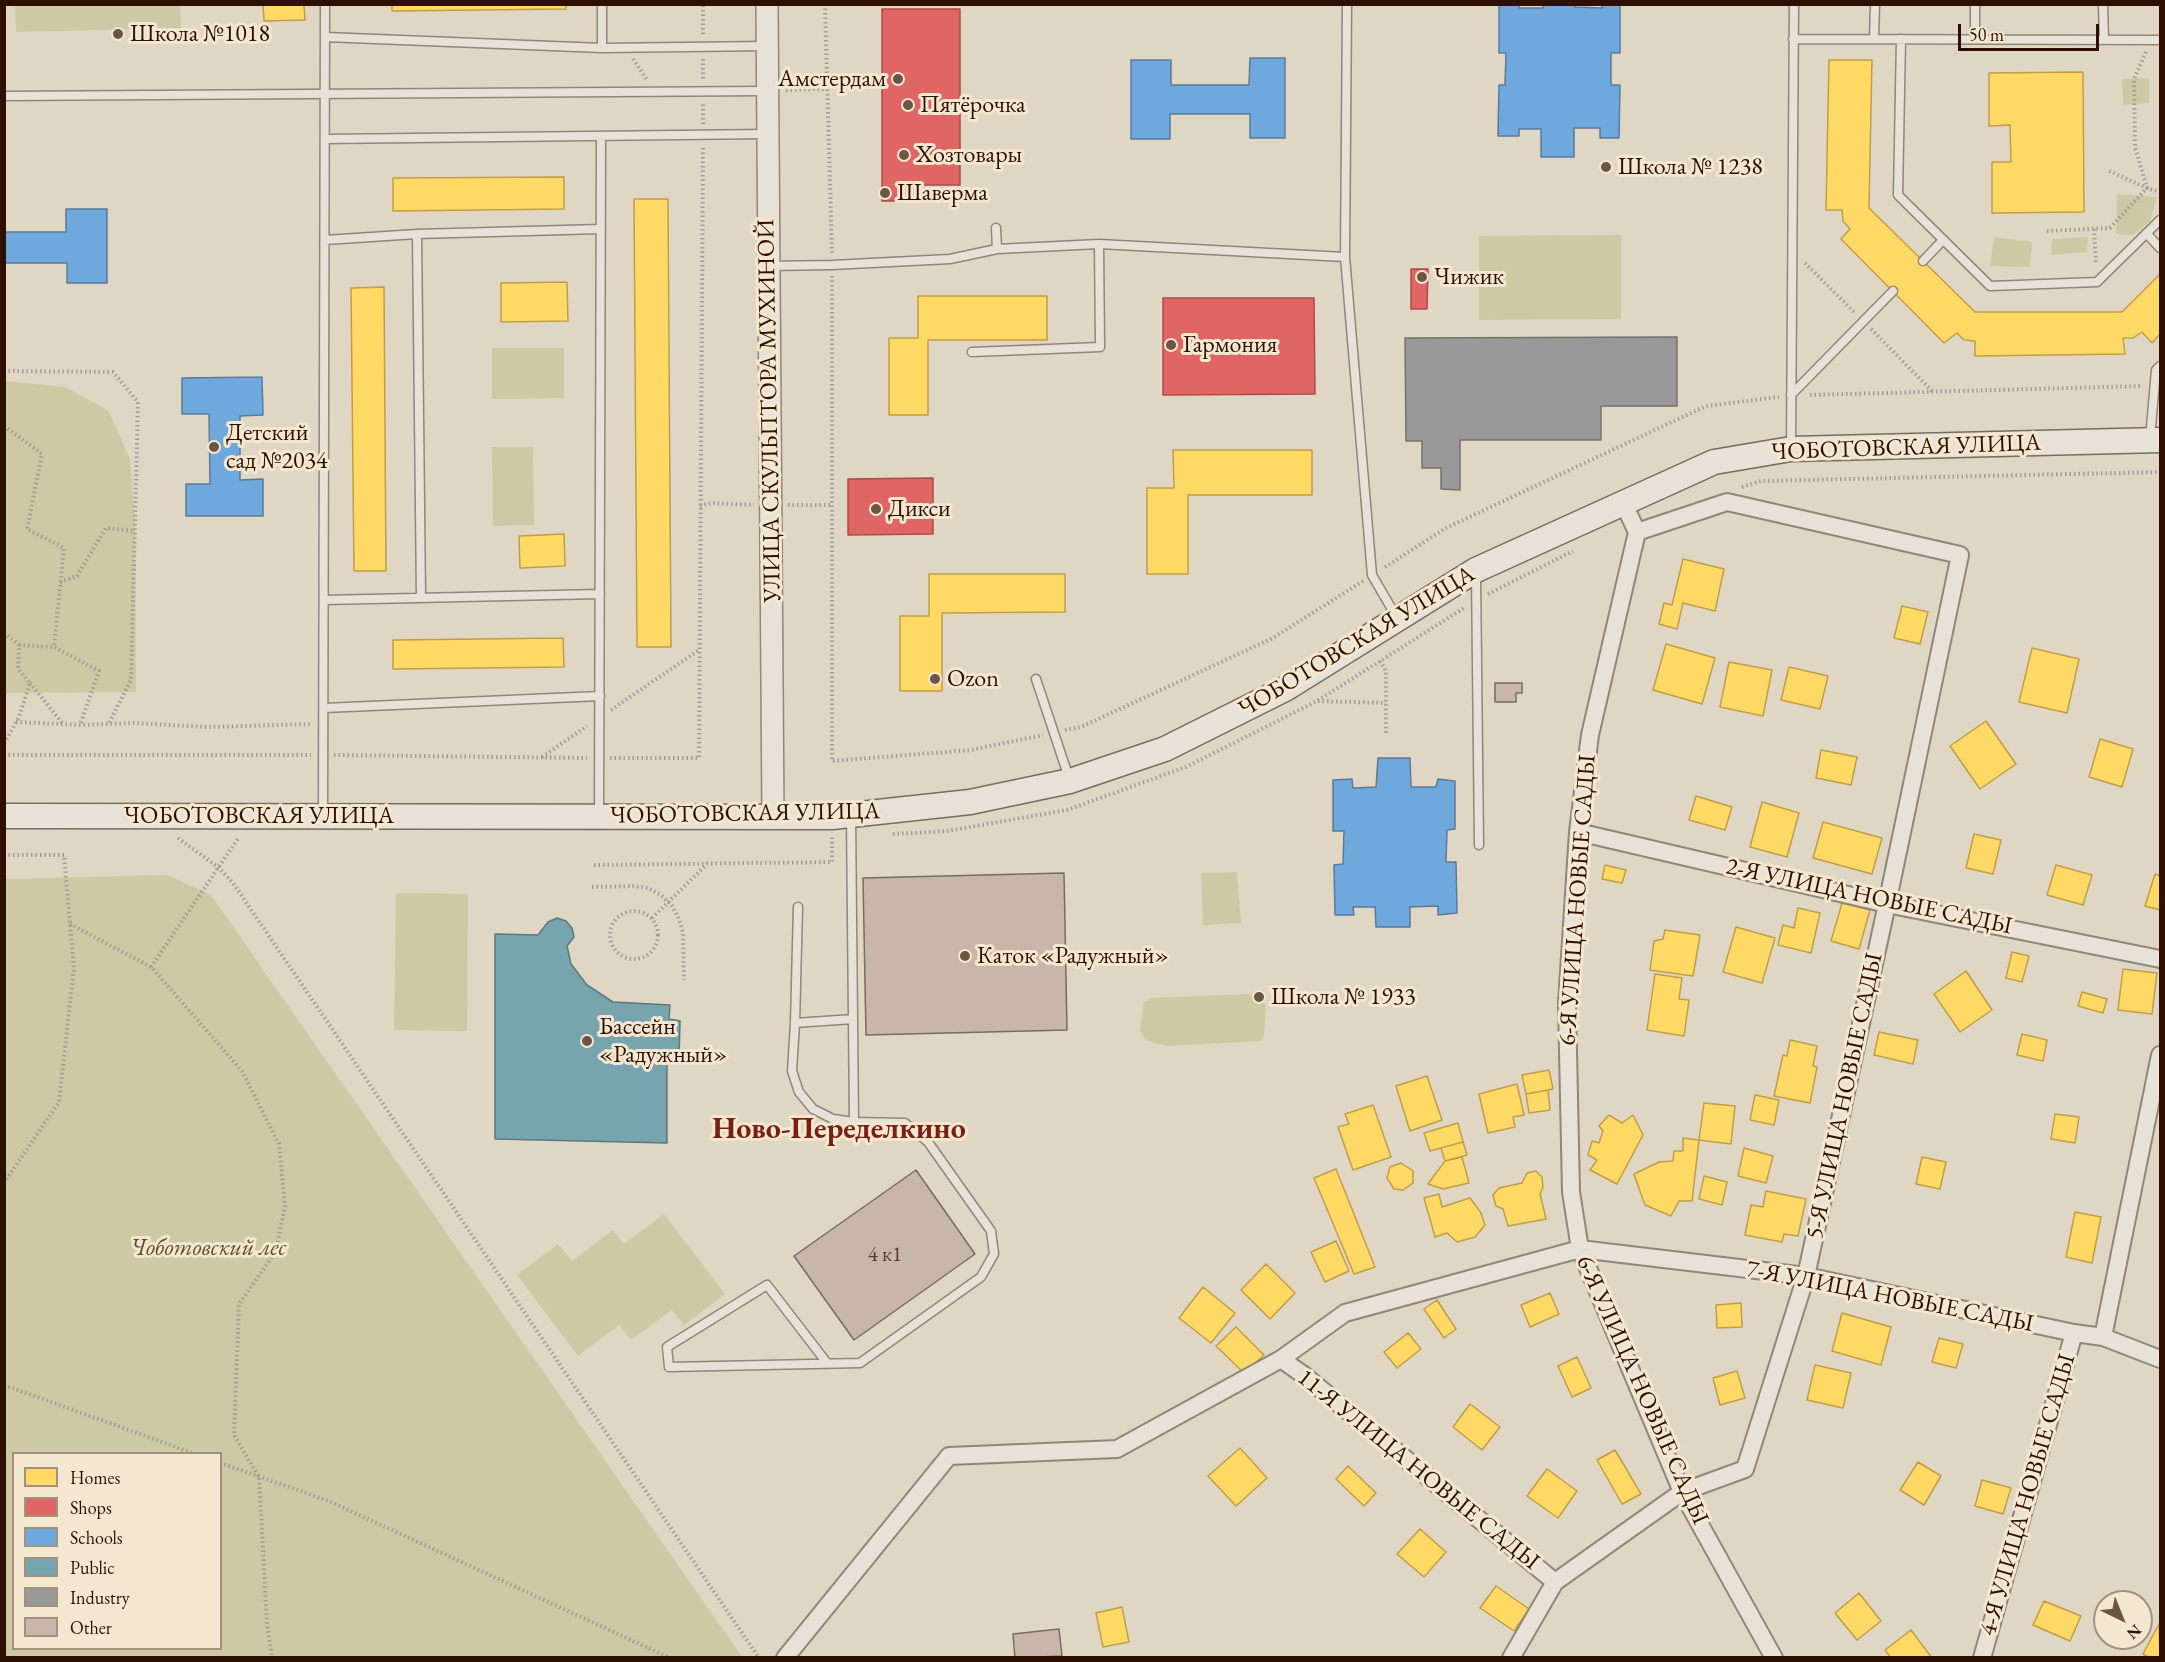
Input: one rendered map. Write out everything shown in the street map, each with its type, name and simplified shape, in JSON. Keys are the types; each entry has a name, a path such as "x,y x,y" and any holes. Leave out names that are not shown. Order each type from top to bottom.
{"main road":[{"name":"ЧОБОТОВСКАЯ УЛИЦА","path":"4,816 599,816 773,818 851,825 1070,781 1165,748 1285,689 1476,570 1714,462 1791,448 2155,440"}],"street":[{"name":"УЛИЦА СКУЛЬПТОРА МУХИНОЙ","path":"767,4 773,818"},
{"path":"1623,502 1637,532"},
{"name":"5-Я УЛИЦА НОВЫЕ САДЫ","path":"1511,1658 1555,1582 1682,1492 1745,1469 1806,1276 1960,555 1727,502 1637,532"},
{"name":"6-Я УЛИЦА НОВЫЕ САДЫ","path":"1637,532 1590,735 1578,832 1567,1003 1570,1192 1580,1249 1682,1492 1774,1658"},
{"name":"2-Я УЛИЦА НОВЫЕ САДЫ","path":"1578,832 1887,904 2160,959"},
{"name":"4-Я УЛИЦА НОВЫЕ САДЫ","path":"2103,1337 2160,1055"},
{"name":"7-Я УЛИЦА НОВЫЕ САДЫ","path":"786,1658 949,1456 1117,1449 1281,1359 1345,1313 1580,1249 1806,1276 2074,1333 2103,1337 2160,1359"},
{"name":"4-Я УЛИЦА НОВЫЕ САДЫ","path":"1982,1658 2074,1333"},
{"name":"11-Я УЛИЦА НОВЫЕ САДЫ","path":"1281,1359 1305,1376 1555,1582"}],"lane":[{"path":"323,816 325,4"},
{"path":"602,4 602,48"},
{"path":"1347,4 1345,257 1372,575 1397,618"},
{"path":"1791,448 1794,4"},
{"path":"1874,39 1875,4"},
{"path":"1975,4 1975,39"},
{"path":"2103,4 2104,39"},
{"path":"325,38 602,48 767,46"},
{"path":"1794,39 2160,40"},
{"path":"1902,39 1898,195 1990,286 2097,282 2160,220"},
{"path":"4,96 767,91"},
{"path":"325,139 767,134"},
{"path":"599,816 602,136"},
{"path":"996,228 997,249"},
{"path":"325,240 417,234 601,229"},
{"path":"417,234 421,598"},
{"path":"2147,234 2160,248"},
{"path":"1923,261 1943,240"},
{"path":"768,266 950,259 997,249 1099,244 1345,257"},
{"path":"972,352 1100,347 1099,244"},
{"path":"1791,395 1893,291"},
{"path":"2155,440 2156,370 2160,366"},
{"path":"1476,570 1479,845"},
{"path":"324,600 600,594"},
{"path":"1036,679 1070,781"},
{"path":"324,708 600,696"},
{"path":"851,825 854,1122"},
{"path":"798,907 792,1071 799,1092 813,1109 833,1119 854,1122 905,1123 928,1142 992,1231 994,1254 981,1277 860,1363 827,1364 669,1367 667,1347 767,1285 827,1364"},
{"path":"795,1023 853,1020"}],"path":[{"path":"4,755 699,758 703,4"},
{"path":"825,4 832,265 832,761"},
{"path":"2147,188 2134,147 2134,79 2151,40"},
{"path":"626,48 654,91"},
{"path":"767,91 828,89"},
{"path":"2107,170 2160,192"},
{"path":"2047,231 2110,228 2147,188"},
{"path":"2094,229 2097,282"},
{"path":"4,371 113,372 138,402 131,680 108,725"},
{"path":"4,426 42,454 27,529 64,548 54,647"},
{"path":"1740,488 1761,481 2160,472"},
{"path":"60,582 77,576 106,528 135,531"},
{"path":"883,834 947,831 1067,810 1186,767 1317,701 1475,601 1580,548"},
{"path":"4,633 19,645 54,647 99,671 80,725"},
{"path":"19,645 18,669 64,724"},
{"path":"541,757 699,649"},
{"path":"1380,661 1386,671 1386,733"},
{"path":"4,744 16,722 30,683"},
{"path":"1317,701 1386,703"},
{"path":"16,722 80,725 132,723 207,727 324,724"},
{"path":"820,837 832,837 851,825"},
{"path":"152,967 239,837"},
{"path":"228,838 250,837"},
{"path":"594,865 832,862 832,837"},
{"path":"166,838 188,838"},
{"path":"178,838 218,867 233,883 759,1658"},
{"path":"4,855 64,855 74,968 59,1102 4,1184"},
{"path":"652,918 707,864"},
{"path":"592,887 648,888 668,902 680,919 683,933 684,980"},
{"path":"629,911 641,912 652,918 658,930 657,942 651,953 639,959 627,958 616,952 610,940 611,928 617,917 629,911"},
{"path":"70,924 152,967 242,1071 279,1144 285,1206 276,1251 239,1304 234,1435 259,1477 267,1624 272,1658"},
{"path":"4,1385 189,1452"},
{"path":"222,1464 329,1502 670,1658"}],"green space":[{"path":"15,5 180,5 181,28 16,32"},
{"path":"2149,78 2149,103 2123,105 2122,79"},
{"path":"2117,194 2157,197 2150,221 2133,235 2116,234"},
{"path":"1621,235 1621,319 1479,320 1479,236"},
{"path":"1994,237 2032,242 2030,267 1990,266"},
{"path":"2088,237 2087,252 2051,255 2052,239"},
{"path":"492,348 564,348 564,398 492,399"},
{"path":"5,381 65,387 109,411 130,460 135,517 136,692 5,693"},
{"path":"492,447 533,447 534,525 493,526"},
{"path":"1237,872 1241,923 1203,925 1201,873"},
{"name":"Чоботовский лес","path":"167,875 211,895 742,1657 5,1657 5,879"},
{"path":"396,893 468,894 467,1031 394,1030"},
{"path":"1249,994 1261,1000 1266,1006 1264,1036 1261,1041 1166,1046 1145,1039 1140,1032 1144,1002 1151,998"},
{"path":"664,1214 725,1294 684,1325 672,1310 631,1340 619,1325 578,1356 517,1275 558,1244 572,1261 613,1230 624,1244"}],"building: Homes":[{"path":"263,4 304,4 305,20 264,21"},
{"path":"392,4 566,4 566,9 392,11"},
{"path":"1829,60 1872,60 1869,208 1975,312 2122,312 2160,274 2160,334 2152,343 2142,332 2133,338 2123,338 2125,354 1975,356 1975,341 1964,340 1957,333 1944,343 1841,239 1850,229 1843,221 1842,210 1826,210"},
{"path":"2083,72 2084,212 1992,213 1992,162 2011,162 2010,125 1989,126 1989,73"},
{"path":"564,177 564,209 393,211 393,178"},
{"path":"634,199 668,199 671,647 637,647"},
{"path":"567,282 568,321 501,322 501,283"},
{"path":"384,287 386,571 354,571 351,288"},
{"path":"918,296 1047,296 1047,340 928,340 928,415 889,415 889,338 918,338"},
{"path":"1173,450 1312,450 1312,495 1188,495 1188,574 1147,574 1147,488 1174,488"},
{"path":"564,534 565,566 520,568 519,536"},
{"path":"1683,559 1724,569 1715,611 1683,603 1677,629 1659,624 1664,603 1672,605"},
{"path":"929,574 1065,574 1065,612 942,613 942,691 900,691 900,616 929,616"},
{"path":"1902,606 1928,612 1920,644 1894,638"},
{"path":"563,638 564,667 393,669 393,640"},
{"path":"1666,644 1715,658 1702,704 1653,690"},
{"path":"2032,648 2079,659 2067,713 2019,702"},
{"path":"1729,662 1772,670 1763,716 1720,707"},
{"path":"1789,667 1828,676 1820,709 1781,700"},
{"path":"1986,721 2016,764 1980,789 1950,746"},
{"path":"2100,739 2133,749 2122,787 2089,777"},
{"path":"1821,750 1857,757 1851,785 1816,778"},
{"path":"1696,796 1732,807 1725,830 1689,820"},
{"path":"1762,802 1799,813 1787,857 1750,847"},
{"path":"1823,822 1882,838 1872,874 1813,858"},
{"path":"1974,834 2001,840 1993,874 1966,868"},
{"path":"1605,865 1626,870 1622,883 1602,879"},
{"path":"2056,865 2092,875 2083,905 2047,895"},
{"path":"2155,874 2160,876 2160,910 2145,906"},
{"path":"1842,903 1870,910 1859,949 1831,941"},
{"path":"1798,908 1820,913 1811,953 1778,945 1783,925 1794,928"},
{"path":"1736,927 1775,938 1762,983 1723,972"},
{"path":"1665,930 1700,935 1693,976 1650,970 1654,941 1663,939"},
{"path":"2012,952 2029,956 2022,982 2006,978"},
{"path":"2123,969 2157,973 2152,1014 2118,1010"},
{"path":"1966,971 1992,1010 1960,1032 1934,994"},
{"path":"1655,974 1682,978 1679,999 1689,1000 1684,1036 1647,1030"},
{"path":"2082,992 2107,999 2103,1013 2078,1006"},
{"path":"1879,1032 1918,1040 1913,1064 1874,1055"},
{"path":"2022,1034 2047,1040 2043,1061 2017,1055"},
{"path":"1790,1040 1817,1046 1813,1066 1817,1067 1810,1103 1774,1096 1783,1055 1787,1056"},
{"path":"1549,1070 1553,1089 1526,1094 1522,1075"},
{"path":"1427,1076 1442,1120 1410,1131 1396,1086"},
{"path":"1517,1084 1524,1115 1513,1117 1515,1127 1488,1133 1479,1094"},
{"path":"1548,1090 1550,1110 1529,1113 1526,1094"},
{"path":"1755,1095 1779,1100 1774,1125 1750,1120"},
{"path":"1704,1103 1735,1106 1731,1144 1699,1140"},
{"path":"1373,1105 1391,1157 1353,1170 1338,1127 1349,1124 1345,1114"},
{"path":"2055,1114 2079,1117 2075,1143 2051,1139"},
{"path":"1609,1115 1622,1123 1633,1115 1643,1135 1617,1184 1590,1170 1597,1160 1588,1155 1592,1141 1599,1143 1603,1131 1599,1126"},
{"path":"1458,1123 1463,1142 1430,1151 1424,1133"},
{"path":"1683,1138 1699,1140 1692,1201 1679,1201 1671,1216 1645,1205 1634,1174 1659,1162 1673,1161 1674,1151 1683,1151"},
{"path":"1463,1142 1467,1155 1445,1161 1441,1148"},
{"path":"1744,1148 1773,1156 1766,1183 1738,1176"},
{"path":"1462,1157 1469,1183 1443,1189 1428,1184 1445,1161"},
{"path":"1922,1157 1946,1162 1940,1189 1916,1184"},
{"path":"1401,1163 1413,1171 1413,1183 1403,1190 1394,1189 1387,1178 1390,1167"},
{"path":"1336,1169 1375,1267 1354,1274 1314,1178"},
{"path":"1536,1171 1542,1177 1543,1187 1540,1194 1546,1219 1508,1226 1503,1209 1496,1206 1493,1195 1499,1188 1522,1183 1527,1173"},
{"path":"1704,1176 1727,1182 1722,1205 1699,1199"},
{"path":"1766,1191 1806,1199 1798,1236 1784,1234 1782,1242 1745,1235 1751,1205 1763,1207"},
{"path":"1439,1194 1442,1207 1470,1198 1481,1213 1485,1225 1475,1237 1457,1242 1447,1233 1435,1237 1424,1198"},
{"path":"2075,1212 2101,1217 2092,1263 2066,1257"},
{"path":"1336,1241 1349,1271 1325,1282 1311,1252"},
{"path":"1266,1264 1295,1293 1270,1319 1241,1290"},
{"path":"1203,1287 1235,1313 1211,1343 1179,1318"},
{"path":"1550,1293 1559,1314 1530,1327 1521,1305"},
{"path":"1437,1300 1456,1329 1444,1338 1424,1309"},
{"path":"1741,1303 1742,1327 1717,1328 1716,1305"},
{"path":"1842,1313 1891,1327 1881,1365 1832,1351"},
{"path":"1236,1327 1264,1355 1244,1373 1216,1346"},
{"path":"1408,1333 1421,1349 1397,1368 1384,1352"},
{"path":"1939,1338 1963,1344 1956,1368 1932,1362"},
{"path":"1577,1357 1591,1388 1572,1397 1558,1366"},
{"path":"1815,1365 1851,1373 1843,1408 1807,1400"},
{"path":"1737,1371 1745,1398 1720,1405 1713,1378"},
{"path":"1470,1404 1500,1427 1482,1450 1453,1427"},
{"path":"1240,1448 1267,1478 1236,1506 1208,1476"},
{"path":"1615,1450 1641,1494 1622,1504 1597,1460"},
{"path":"1918,1462 1941,1476 1924,1505 1900,1490"},
{"path":"1348,1466 1376,1493 1364,1506 1336,1479"},
{"path":"1547,1469 1577,1491 1558,1518 1527,1496"},
{"path":"1982,1480 2011,1488 2003,1514 1975,1506"},
{"path":"1420,1529 1446,1552 1424,1577 1397,1554"},
{"path":"1496,1586 1529,1609 1514,1631 1480,1608"},
{"path":"1859,1593 1881,1621 1857,1640 1835,1613"},
{"path":"2044,1601 2081,1616 2070,1641 2033,1625"},
{"path":"1122,1607 1129,1642 1103,1647 1096,1613"},
{"path":"2159,1624 2160,1658 2150,1658 2143,1654 2145,1650 2153,1650 2153,1635"},
{"path":"1911,1630 1932,1658 1891,1658 1885,1650"}],"building: Shops":[{"path":"882,9 960,9 960,185 915,185 915,201 882,201"},
{"path":"1411,269 1428,269 1427,309 1411,309"},
{"path":"1163,298 1314,298 1315,394 1163,395"},
{"path":"933,478 933,534 848,535 848,479"}],"building: Schools":[{"path":"1499,4 1519,4 1519,8 1543,8 1543,4 1575,4 1575,7 1602,8 1602,4 1620,4 1620,53 1611,53 1611,85 1620,85 1619,138 1600,138 1600,128 1574,128 1574,157 1541,157 1541,129 1519,129 1519,136 1498,136 1499,85 1505,85 1506,53 1499,53"},
{"path":"1250,58 1285,58 1285,138 1250,138 1250,114 1170,114 1170,139 1131,139 1131,60 1171,60 1171,85 1249,85"},
{"path":"66,209 107,209 107,283 67,283 67,263 4,263 4,232 66,232"},
{"path":"262,377 263,415 240,416 240,480 263,479 263,516 186,516 186,484 210,484 209,414 182,414 182,378"},
{"path":"1378,758 1410,758 1411,787 1436,787 1438,779 1455,781 1455,829 1447,830 1446,862 1456,862 1457,913 1438,915 1438,906 1410,907 1410,927 1376,927 1375,907 1353,907 1354,915 1335,915 1334,865 1343,864 1344,831 1333,831 1333,780 1352,779 1353,788 1376,787"}],"building: Public":[{"name":"Бассейн «Радужный»","path":"557,918 566,921 572,928 574,937 567,946 571,964 587,985 613,1002 670,1005 669,1019 680,1021 679,1061 667,1062 667,1143 495,1139 495,934 538,935 548,922"}],"building: Industry":[{"path":"1677,337 1677,406 1601,406 1601,440 1460,440 1460,490 1441,489 1441,468 1422,468 1422,441 1406,441 1405,338"}],"building: Other":[{"path":"1495,683 1522,683 1522,693 1516,693 1516,702 1495,702"},
{"name":"Каток «Радужный»","path":"1064,873 1067,1030 866,1035 863,878"},
{"path":"916,1170 975,1254 854,1340 794,1256"},
{"path":"1059,1629 1062,1656 1015,1658 1013,1634"}],"place":[{"name":"Школа №1018","path":"118,34"},
{"name":"Амстердам","path":"898,79"},
{"name":"Пятёрочка","path":"908,105"},
{"name":"Хозтовары","path":"904,155"},
{"name":"Школа № 1238","path":"1606,167"},
{"name":"Шаверма","path":"885,193"},
{"name":"Чижик","path":"1422,277"},
{"name":"Гармония","path":"1171,345"},
{"name":"Детский сад №2034","path":"214,447"},
{"name":"Дикси","path":"876,509"},
{"name":"Ozon","path":"935,679"},
{"name":"Каток «Радужный»","path":"965,956"},
{"name":"Школа № 1933","path":"1259,997"},
{"name":"Бассейн «Радужный»","path":"587,1041"}],"district":[{"name":"Ново-Переделкино","path":"839,1130"}]}
